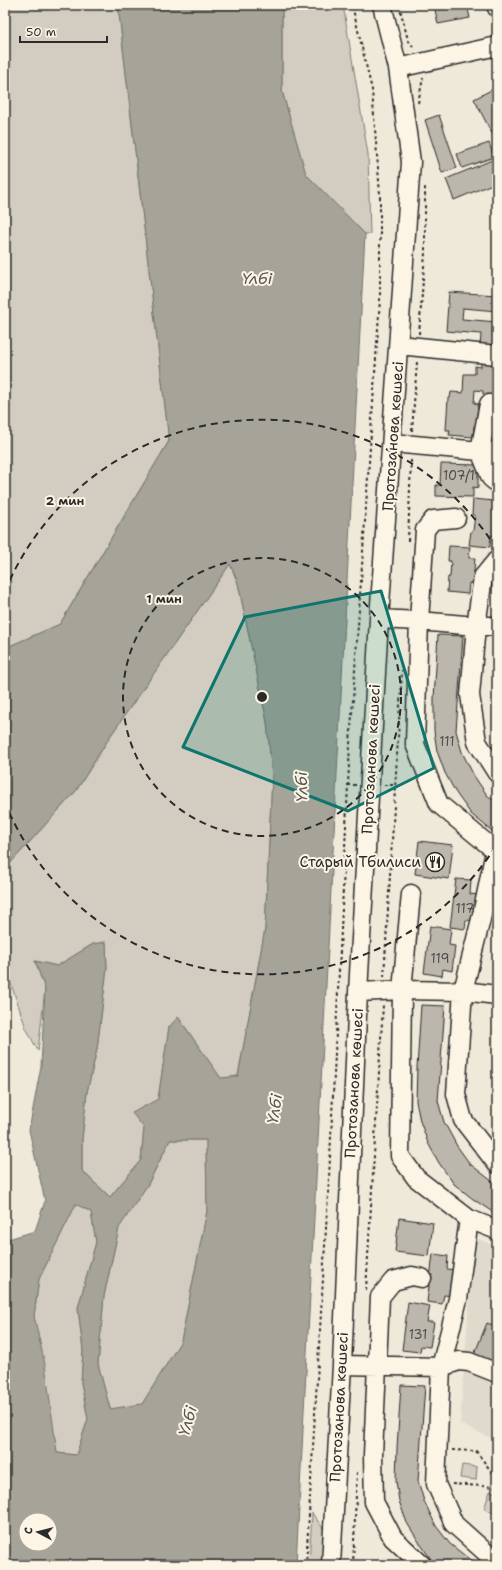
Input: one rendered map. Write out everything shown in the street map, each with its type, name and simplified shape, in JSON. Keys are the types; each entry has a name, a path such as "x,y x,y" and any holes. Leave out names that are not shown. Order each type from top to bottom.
{"street":[{"name":"Протозанова көшесі","path":"330,1565 342,1365 358,992 379,619 411,162 398,68 382,5"},
{"path":"398,68 497,46"},
{"path":"399,345 497,355"},
{"path":"497,405 489,404 489,451 491,478 497,483"},
{"path":"392,443 489,451"},
{"path":"456,518 433,520 425,530 419,621 414,744 439,804 496,851 463,991 456,1094 463,1120 497,1164"},
{"path":"497,560 483,577 476,626 470,695 477,742 497,773"},
{"path":"379,619 476,626 497,626"},
{"path":"411,894 402,990 400,1156 416,1178 469,1219 497,1230"},
{"path":"358,992 402,990 463,991 497,995"},
{"path":"469,1219 458,1299 441,1367 436,1484 454,1524 491,1557 497,1560"},
{"path":"422,1278 412,1276 393,1281 380,1297 373,1455 374,1502 394,1538 422,1565"},
{"path":"342,1365 441,1367 459,1361 469,1362 497,1372"}],"path":[{"path":"306,1565 329,1186 350,744 380,299 380,194 372,90 352,5"},
{"path":"399,5 408,40 417,53 424,79 418,105"},
{"path":"408,546 412,445 425,253 425,185"},
{"path":"366,1294 402,667"},
{"path":"438,1450 476,1451 497,1479"},
{"path":"353,1565 358,1469"},
{"path":"436,1484 462,1484 497,1487"}],"highlighted area":[{"path":"381,591 434,768 348,811 183,747 245,617"}],"shaded area":[{"path":"5,5 118,5 169,441 60,624 5,648"},
{"path":"282,5 343,5 368,154 370,234 365,234 306,175 282,91"},
{"path":"230,564 238,583 267,722 272,777 265,929 238,1076 221,1079 179,1018 169,1027 158,1099 144,1128 141,1160 110,1197 82,1171 82,1139 87,1092 97,1049 107,968 106,942 93,944 57,966 35,961 45,989 38,1051 26,1028 10,981 5,973 5,869 76,791 111,735"},
{"path":"497,1015 497,1063 490,1034"},
{"path":"170,1140 206,1140 207,1211 181,1341 142,1405 110,1409 98,1364 104,1296 119,1227 148,1184"},
{"path":"76,1204 91,1212 96,1242 78,1308 83,1350 81,1383 88,1419 76,1455 57,1453 34,1316 39,1279"},
{"path":"474,1237 497,1247 497,1441 460,1424"},
{"path":"462,1465 477,1467 476,1480 460,1478"},
{"path":"490,1491 497,1493 497,1514 484,1509"},
{"path":"312,1513 325,1531 323,1565 309,1565"}],"water":[{"name":"Үлбі","path":"118,5 282,5 282,91 306,174 365,234 296,1565 5,1565 5,1240 35,1231 45,1201 29,1130 41,1066 45,989 35,961 57,966 93,944 106,942 107,968 97,1049 87,1092 82,1139 82,1171 110,1197 141,1160 144,1128 132,1113 158,1099 169,1027 178,1017 221,1078 238,1076 265,929 272,777 267,722 238,583 230,564 111,735 76,791 5,869 5,648 60,624 169,441","holes":["170,1140 206,1140 207,1211 181,1341 142,1404 110,1409 98,1364 104,1296 119,1228 148,1184","76,1204 91,1212 96,1242 78,1308 83,1350 81,1383 88,1419 76,1455 57,1453 45,1365 34,1316 39,1279"]}],"building":[{"path":"434,5 467,5 470,18 438,24"},
{"path":"497,87 497,143 474,99"},
{"path":"439,115 457,168 442,173 425,120"},
{"path":"489,143 494,157 462,168 457,154"},
{"path":"497,158 497,182 454,200 446,179"},
{"path":"449,292 497,295 497,311 463,308 462,319 497,322 497,348 480,347 481,334 446,331"},
{"path":"481,363 497,364 497,395 483,394 483,391 475,390 474,403 478,404 476,427 474,426 473,437 449,435 450,430 446,430 448,398 450,398 451,392 463,393 464,374 475,374 475,366 481,367"},
{"path":"441,464 478,465 478,488 473,487 473,497 436,496 436,485 440,485"},
{"path":"473,499 494,501 493,511 497,511 496,536 491,535 490,547 469,545 475,515 472,515"},
{"path":"449,546 470,547 469,558 475,558 473,583 469,583 468,594 447,592 451,561 448,561"},
{"path":"438,635 463,636 456,731 462,752 474,776 487,795 497,803 497,835 471,814 456,793 445,773 437,751 434,731 434,698"},
{"path":"419,841 453,845 449,879 415,874"},
{"path":"456,879 471,880 470,894 479,895 476,921 466,920 465,929 450,927"},
{"path":"430,926 451,929 449,945 455,946 452,971 443,969 442,976 424,973"},
{"path":"421,1005 445,1006 438,1101 444,1122 457,1146 470,1164 497,1185 497,1215 454,1184 439,1163 428,1143 420,1121 416,1101"},
{"path":"399,1218 433,1223 429,1256 395,1252"},
{"path":"433,1254 448,1256 447,1269 456,1270 453,1296 444,1295 442,1304 427,1302"},
{"path":"408,1302 430,1306 427,1322 434,1322 430,1347 421,1346 420,1352 402,1350"},
{"path":"487,1323 497,1327 497,1364 474,1355"},
{"path":"401,1385 425,1386 418,1481 424,1501 436,1526 450,1544 477,1565 435,1565 407,1523 399,1501 396,1481"}],"place":[{"name":"Старый Тбилиси","path":"435,862"}]}
